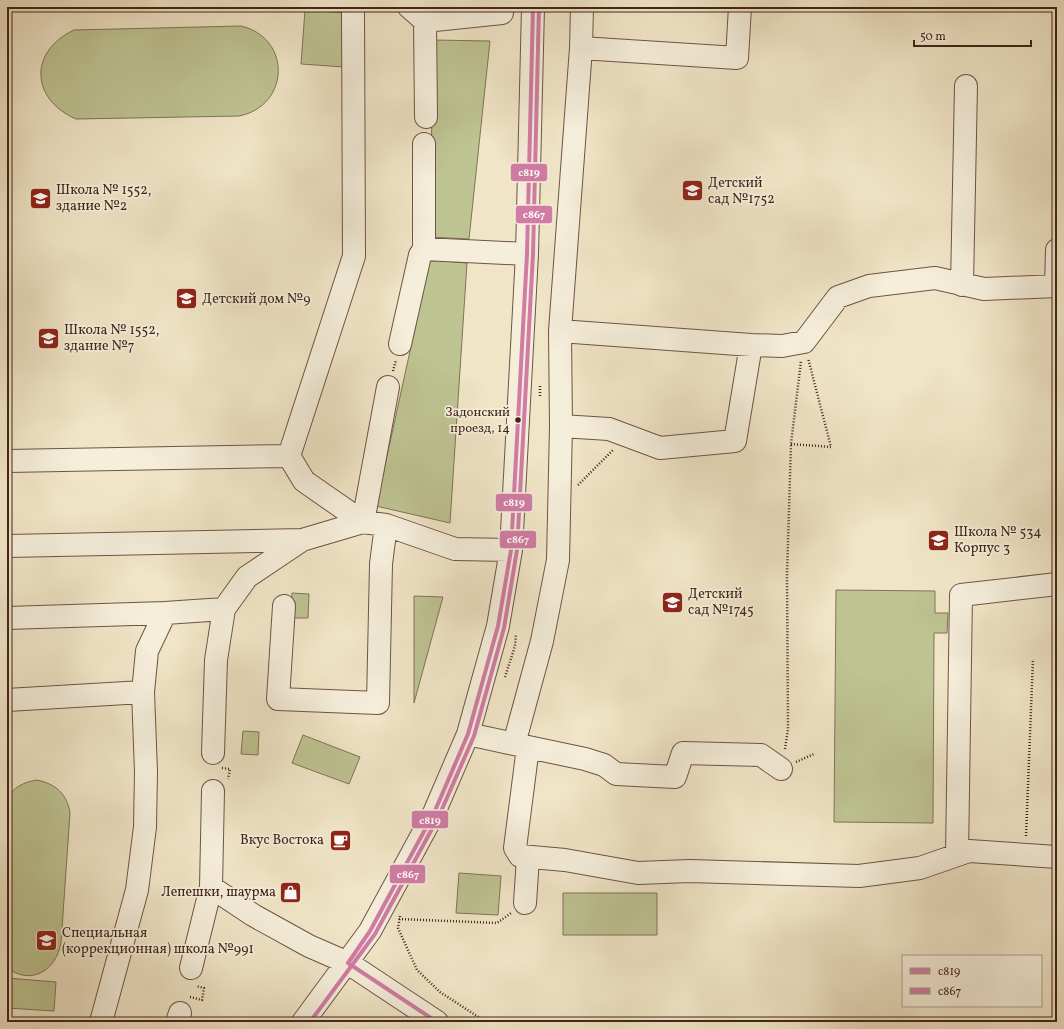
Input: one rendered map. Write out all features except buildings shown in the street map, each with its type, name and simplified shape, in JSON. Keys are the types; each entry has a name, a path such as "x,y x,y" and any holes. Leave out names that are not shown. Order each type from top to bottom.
{"street":[{"path":"353,7 354,256 289,456 304,481 363,522 386,526 455,549 511,550"},
{"path":"303,1022 348,963 370,931 434,813 468,734 498,626 511,550 527,254 533,7"},
{"path":"582,7 581,48 560,331 562,426 558,560 521,746 515,848 520,856 638,873 690,871 859,876 920,868 969,851 1057,857"},
{"path":"581,48 737,58 740,7"},
{"path":"426,117 417,14 502,13"},
{"path":"962,285 966,86"},
{"path":"400,344 420,255 424,249 424,144"},
{"path":"424,249 527,254"},
{"path":"560,331 782,346 804,342 838,297 869,286 901,280 935,278 984,289 1056,286 1057,250"},
{"path":"562,426 609,429 660,448 735,441 751,345"},
{"path":"363,522 388,387"},
{"path":"7,461 289,456"},
{"path":"7,546 302,540 363,522"},
{"path":"284,606 278,699 378,703 381,564 386,526"},
{"path":"212,753 216,660 224,609 247,577 302,540"},
{"path":"957,855 961,595 1057,584"},
{"path":"7,618 165,613 224,609"},
{"path":"101,1022 137,890 145,827 146,772 143,692 147,651 165,613"},
{"path":"7,700 143,692"},
{"path":"468,734 585,759 604,765 616,774 675,776 683,753 761,755 781,769"},
{"path":"191,968 211,887 213,791"},
{"path":"525,903 528,856"},
{"path":"211,887 253,915 309,946 348,963 437,1022"}],"path":[{"path":"781,769 788,729 787,574 791,444 804,342"},
{"path":"791,444 831,447 804,342"},
{"path":"388,387 400,344"},
{"path":"560,504 627,436"},
{"path":"1025,855 1033,659"},
{"path":"400,919 497,923 525,903"},
{"path":"179,1018 184,996 202,1000 204,988 187,983 191,968"}],"green space":[{"path":"305,10 347,13 344,67 301,64"},
{"path":"241,26 258,33 269,44 276,57 278,72 275,86 268,99 256,110 239,116 76,119 61,110 50,100 43,88 41,75 43,62 49,50 59,39 74,30"},
{"path":"433,40 490,41 469,239 430,237"},
{"path":"430,260 467,263 450,523 376,506"},
{"path":"836,590 935,591 935,613 948,613 947,633 934,633 933,823 834,822"},
{"path":"292,593 309,594 308,618 290,618"},
{"path":"414,596 443,597 414,703"},
{"path":"243,731 259,732 258,755 241,754"},
{"path":"303,735 360,757 349,784 292,763"},
{"path":"37,780 50,784 60,791 66,800 70,813 61,943 54,961 48,968 34,975 25,975 16,973 7,968 7,799 12,791 19,786"},
{"path":"459,873 501,876 498,915 456,913"},
{"path":"563,893 657,893 657,935 563,935"},
{"path":"7,978 56,982 54,1011 7,1008"}],"transit line":[{"name":"с819","path":"348,963 370,931 434,813 468,734 498,626 511,550 527,254 533,7"},
{"name":"с867","path":"310,1022 375,934 439,816 474,736 504,628 517,550 533,254 539,7"},
{"name":"с819","path":"348,963 437,1022"}],"place":[{"name":"Детский сад №1752","path":"692,191"},
{"name":"Школа № 1552, здание №2","path":"40,198"},
{"name":"Детский дом №9","path":"186,299"},
{"name":"Школа № 1552, здание №7","path":"49,338"},
{"name":"Задонский проезд, 14","path":"518,420"},
{"name":"Школа № 534 Корпус 3","path":"939,540"},
{"name":"Детский сад №1745","path":"673,602"},
{"name":"Вкус Востока","path":"340,840"},
{"name":"Лепешки, шаурма","path":"291,892"},
{"name":"Специальная (коррекционная) школа №991","path":"47,941"}]}
